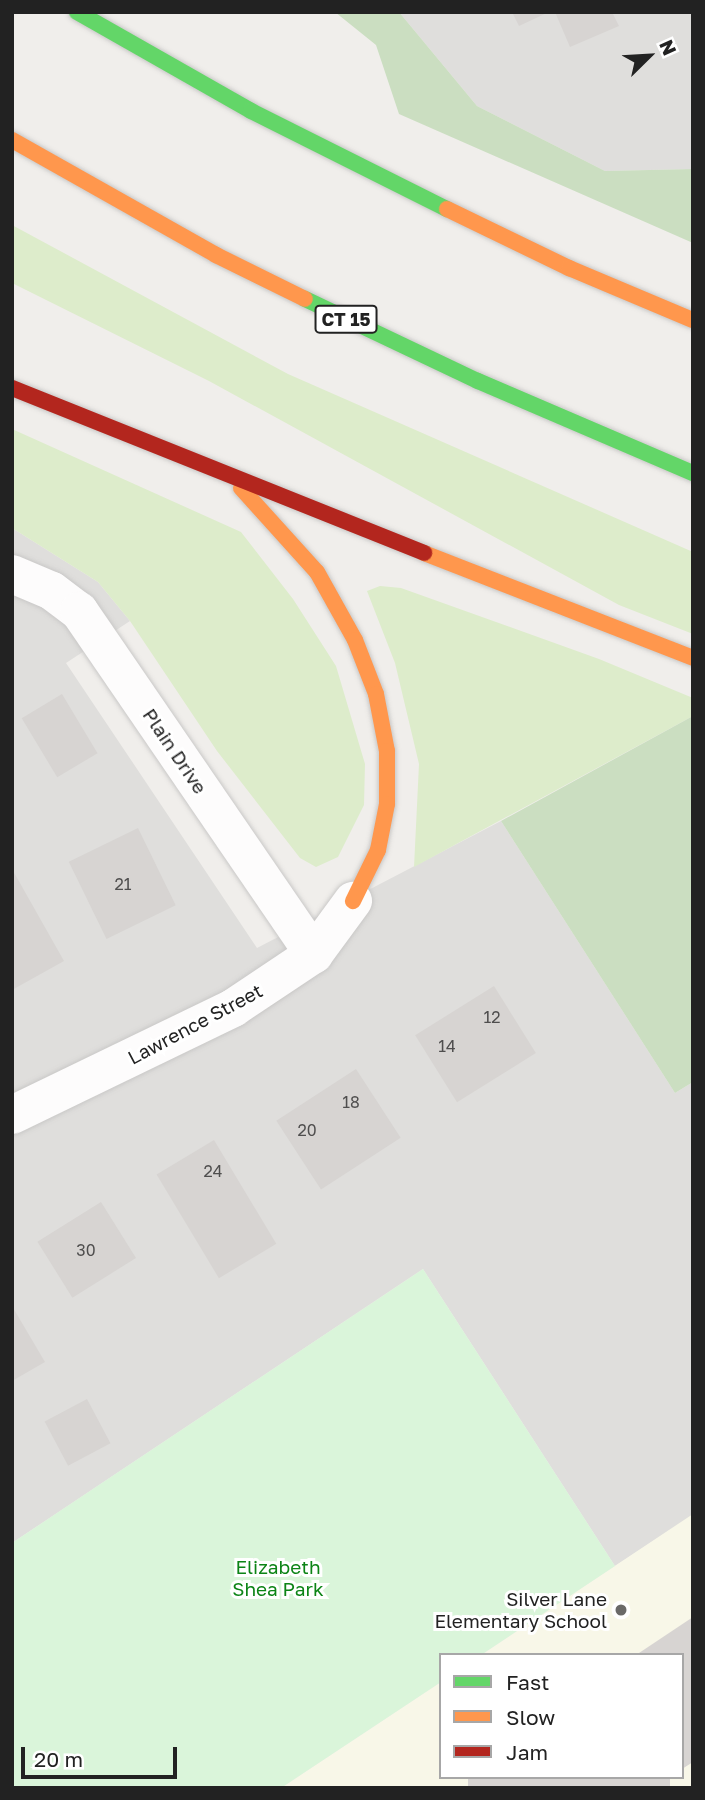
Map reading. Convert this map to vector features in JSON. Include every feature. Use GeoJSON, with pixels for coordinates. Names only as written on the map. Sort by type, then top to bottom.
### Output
{"type":"FeatureCollection","features":[{"type":"Feature","properties":{"kind":"highway"},"geometry":{"type":"LineString","coordinates":[[78,12],[251,111],[414,193],[569,268],[693,320]]}},
{"type":"Feature","properties":{"kind":"highway","name":"CT 15"},"geometry":{"type":"LineString","coordinates":[[12,140],[191,241],[304,299],[478,381],[693,473]]}},
{"type":"Feature","properties":{"kind":"highway"},"geometry":{"type":"LineString","coordinates":[[12,388],[233,479],[693,658]]}},
{"type":"Feature","properties":{"kind":"highway"},"geometry":{"type":"LineString","coordinates":[[233,479],[317,572],[355,640],[376,694],[387,751],[387,804],[378,850],[354,901]]}},
{"type":"Feature","properties":{"kind":"street","name":"Plain Drive"},"geometry":{"type":"LineString","coordinates":[[12,575],[52,591],[79,611],[314,954]]}},
{"type":"Feature","properties":{"kind":"street","name":"Lawrence Street"},"geometry":{"type":"LineString","coordinates":[[12,1115],[233,1008],[314,954],[354,901]]}},
{"type":"Feature","properties":{"kind":"shaded area"},"geometry":{"type":"Polygon","coordinates":[[[399,12],[693,12],[693,169],[605,171],[477,106],[399,12]]]}},
{"type":"Feature","properties":{"kind":"shaded area"},"geometry":{"type":"Polygon","coordinates":[[[12,528],[98,582],[130,621],[66,663],[257,948],[501,821],[675,1093],[693,1082],[693,1515],[615,1566],[423,1269],[12,1543],[12,528]]]}},
{"type":"Feature","properties":{"kind":"shaded area","name":"Silver Lane Elementary School"},"geometry":{"type":"Polygon","coordinates":[[[693,1514],[693,1788],[281,1788],[439,1683],[439,1779],[684,1779],[684,1653],[484,1653],[693,1514]]]}},
{"type":"Feature","properties":{"kind":"green space"},"geometry":{"type":"Polygon","coordinates":[[[335,12],[399,12],[477,106],[605,171],[693,169],[693,243],[399,114],[376,45],[335,12]]]}},
{"type":"Feature","properties":{"kind":"green space"},"geometry":{"type":"Polygon","coordinates":[[[12,225],[288,374],[693,552],[693,634],[619,605],[209,381],[12,283],[12,225]]]}},
{"type":"Feature","properties":{"kind":"green space"},"geometry":{"type":"Polygon","coordinates":[[[12,429],[241,532],[293,599],[336,666],[365,764],[364,805],[338,857],[316,867],[300,858],[217,751],[130,621],[98,582],[12,528],[12,429]]]}},
{"type":"Feature","properties":{"kind":"green space"},"geometry":{"type":"Polygon","coordinates":[[[380,586],[401,588],[599,659],[693,698],[693,716],[414,867],[419,764],[395,663],[367,591],[380,586]]]}},
{"type":"Feature","properties":{"kind":"green space"},"geometry":{"type":"Polygon","coordinates":[[[693,716],[693,1082],[675,1093],[501,821],[693,716]]]}},
{"type":"Feature","properties":{"kind":"green space","name":"Elizabeth Shea Park"},"geometry":{"type":"Polygon","coordinates":[[[423,1269],[615,1566],[484,1653],[439,1653],[439,1683],[281,1788],[12,1788],[12,1543],[423,1269]]]}},
{"type":"Feature","properties":{"kind":"building"},"geometry":{"type":"Polygon","coordinates":[[[512,12],[549,12],[519,26],[512,12]]]}},
{"type":"Feature","properties":{"kind":"building"},"geometry":{"type":"Polygon","coordinates":[[[555,12],[612,12],[619,26],[570,47],[555,12]]]}},
{"type":"Feature","properties":{"kind":"building"},"geometry":{"type":"Polygon","coordinates":[[[62,694],[98,753],[57,777],[22,718],[62,694]]]}},
{"type":"Feature","properties":{"kind":"building"},"geometry":{"type":"Polygon","coordinates":[[[138,828],[176,905],[106,939],[69,862],[138,828]]]}},
{"type":"Feature","properties":{"kind":"building"},"geometry":{"type":"Polygon","coordinates":[[[12,869],[64,961],[12,990],[12,869]]]}},
{"type":"Feature","properties":{"kind":"building"},"geometry":{"type":"Polygon","coordinates":[[[494,986],[536,1053],[457,1102],[415,1035],[494,986]]]}},
{"type":"Feature","properties":{"kind":"building"},"geometry":{"type":"Polygon","coordinates":[[[356,1069],[401,1138],[321,1190],[276,1121],[356,1069]]]}},
{"type":"Feature","properties":{"kind":"building"},"geometry":{"type":"Polygon","coordinates":[[[214,1140],[276,1244],[219,1278],[157,1175],[214,1140]]]}},
{"type":"Feature","properties":{"kind":"building"},"geometry":{"type":"Polygon","coordinates":[[[101,1202],[136,1258],[72,1298],[37,1242],[101,1202]]]}},
{"type":"Feature","properties":{"kind":"building"},"geometry":{"type":"Polygon","coordinates":[[[12,1306],[45,1362],[12,1381],[12,1306]]]}},
{"type":"Feature","properties":{"kind":"building"},"geometry":{"type":"Polygon","coordinates":[[[87,1399],[110,1443],[68,1466],[45,1422],[87,1399]]]}},
{"type":"Feature","properties":{"kind":"building"},"geometry":{"type":"Polygon","coordinates":[[[693,1617],[693,1762],[684,1768],[684,1653],[639,1653],[693,1617]]]}},
{"type":"Feature","properties":{"kind":"building"},"geometry":{"type":"Polygon","coordinates":[[[468,1779],[670,1779],[670,1788],[468,1788],[468,1779]]]}},
{"type":"Feature","properties":{"kind":"traffic: fast"},"geometry":{"type":"LineString","coordinates":[[77,12],[251,111],[447,209]]}},
{"type":"Feature","properties":{"kind":"traffic: fast"},"geometry":{"type":"LineString","coordinates":[[305,299],[478,381],[693,473]]}},
{"type":"Feature","properties":{"kind":"traffic: slow"},"geometry":{"type":"LineString","coordinates":[[12,140],[216,255],[305,299]]}},
{"type":"Feature","properties":{"kind":"traffic: slow"},"geometry":{"type":"LineString","coordinates":[[447,209],[569,268],[693,320]]}},
{"type":"Feature","properties":{"kind":"traffic: slow"},"geometry":{"type":"LineString","coordinates":[[241,488],[317,572],[355,640],[376,694],[387,751],[387,804],[378,850],[353,901]]}},
{"type":"Feature","properties":{"kind":"traffic: slow"},"geometry":{"type":"LineString","coordinates":[[424,553],[693,658]]}},
{"type":"Feature","properties":{"kind":"traffic: jam"},"geometry":{"type":"LineString","coordinates":[[12,388],[424,553]]}},
{"type":"Feature","properties":{"kind":"place","name":"Silver Lane Elementary School"},"geometry":{"type":"Point","coordinates":[621,1610]}}]}
